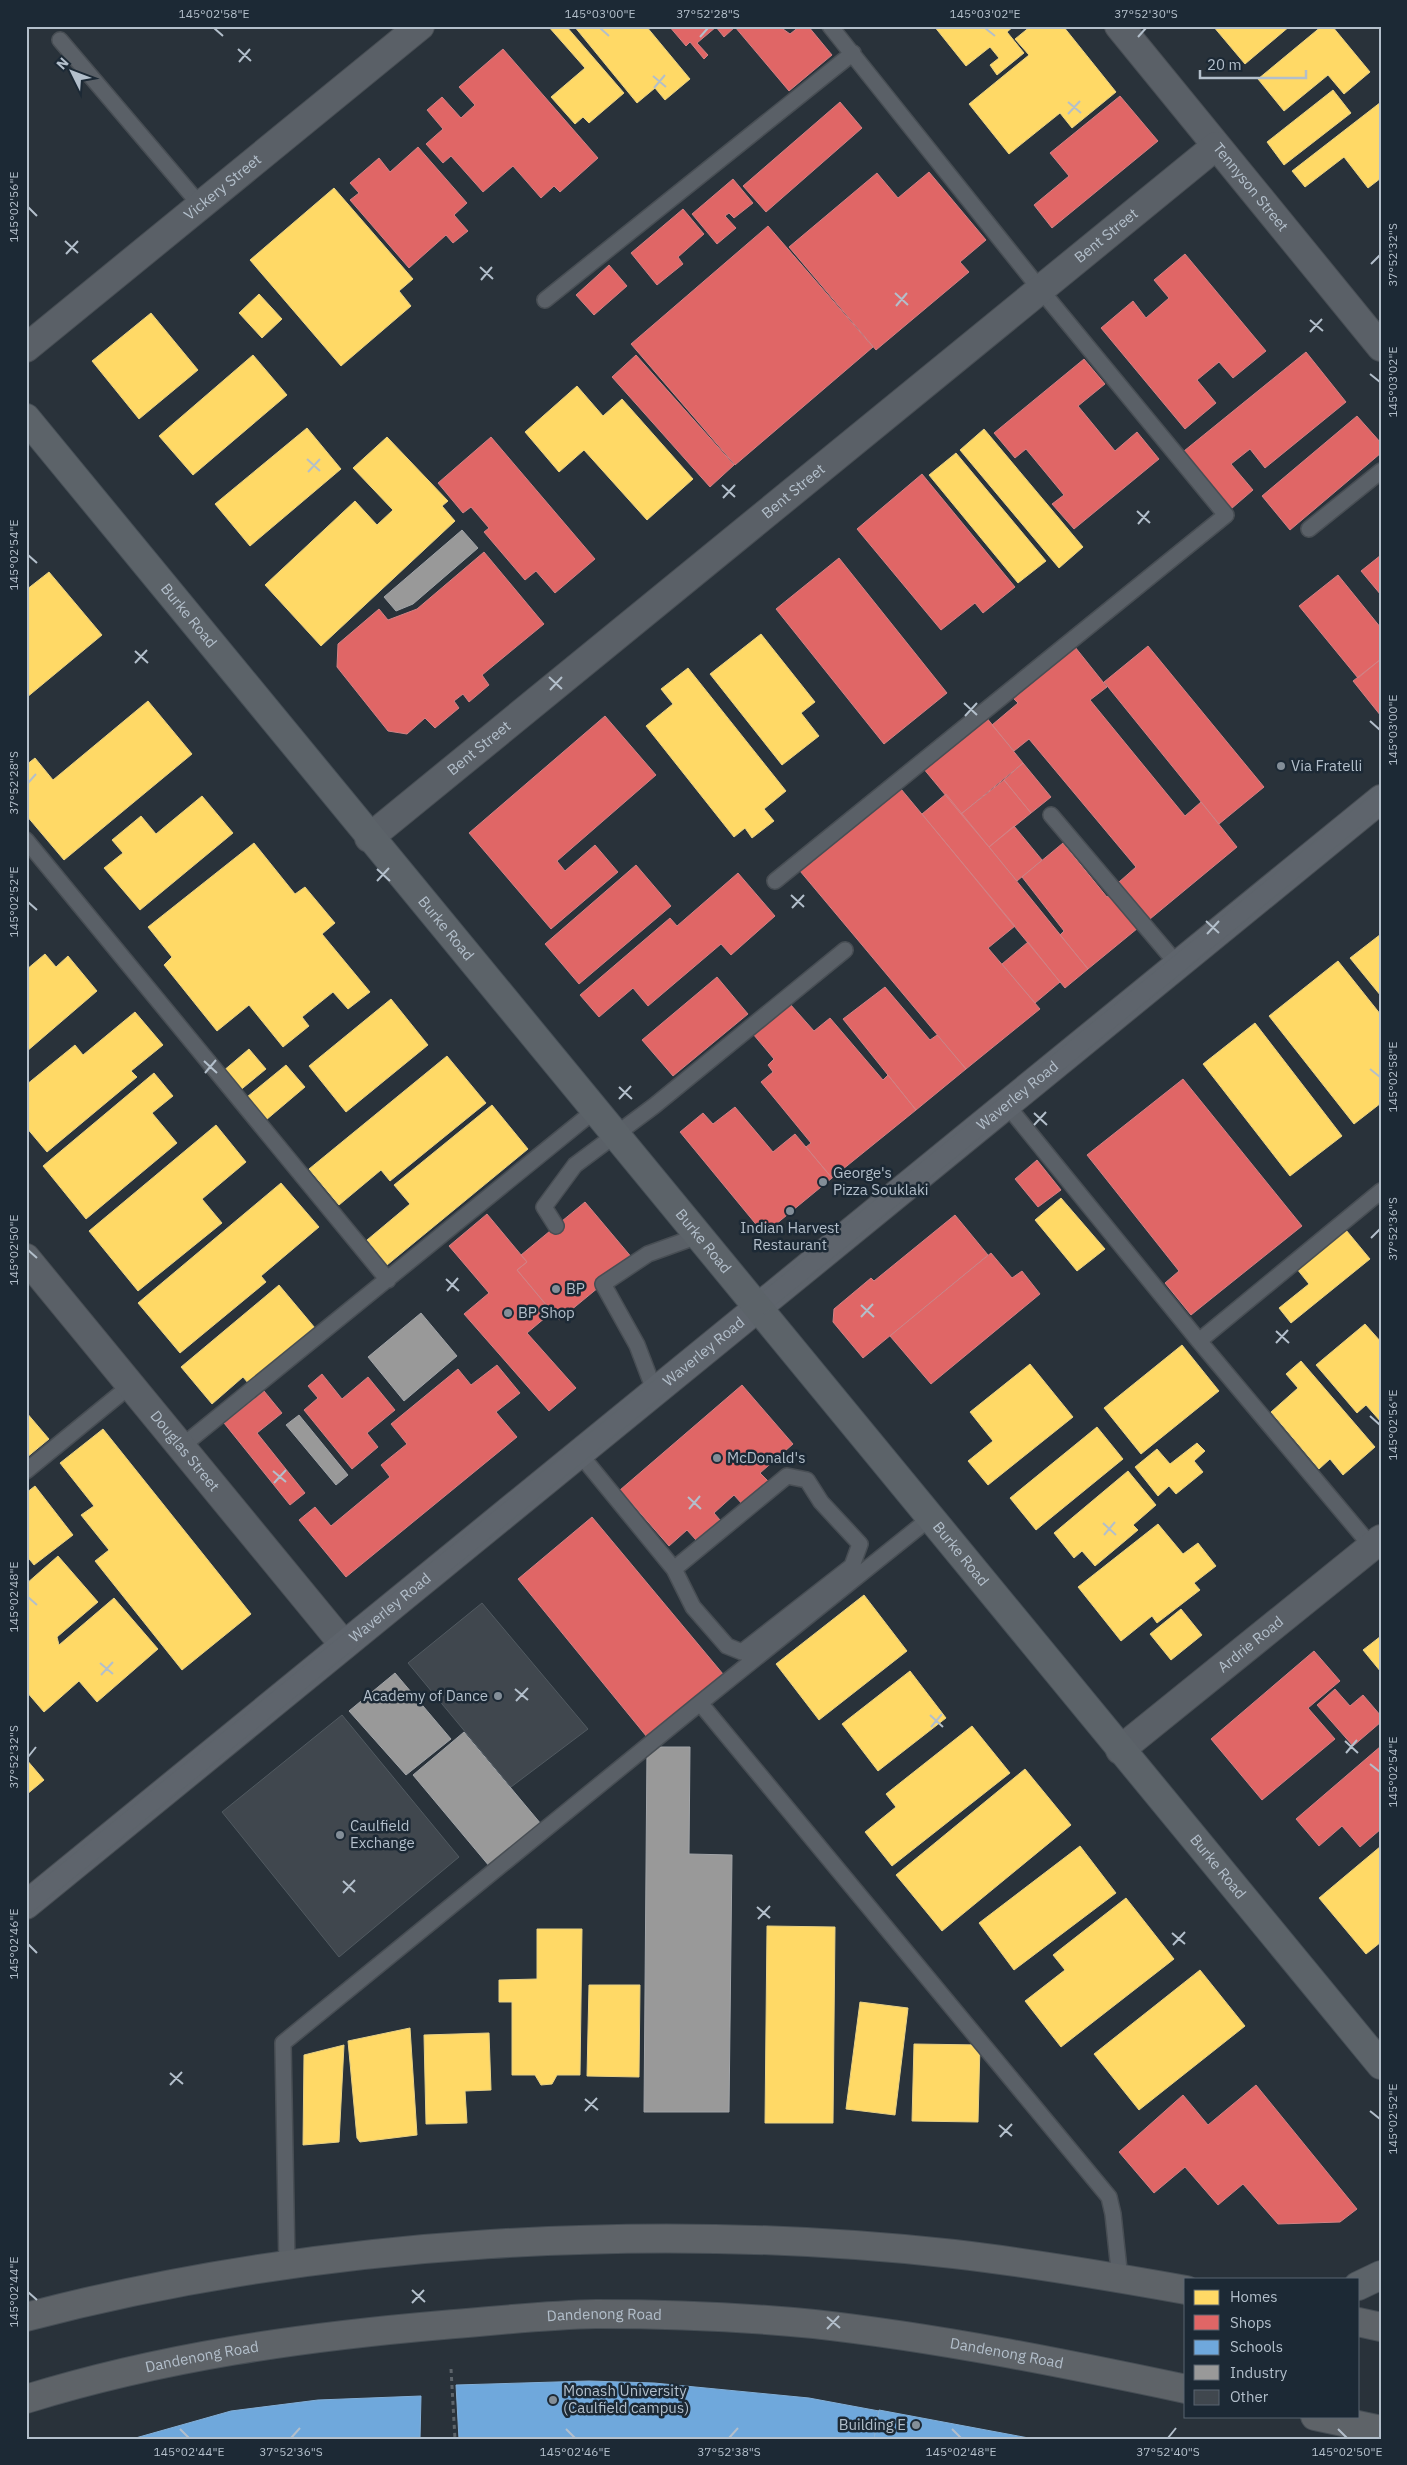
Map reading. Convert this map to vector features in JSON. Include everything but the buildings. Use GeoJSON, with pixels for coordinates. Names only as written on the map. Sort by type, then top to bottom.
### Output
{"type":"FeatureCollection","features":[{"type":"Feature","properties":{"kind":"highway"},"geometry":{"type":"LineString","coordinates":[[26,2317],[140,2291],[286,2266],[440,2248],[567,2241],[707,2240],[820,2244],[951,2254],[1069,2269],[1184,2290]]}},
{"type":"Feature","properties":{"kind":"highway","name":"Dandenong Road"},"geometry":{"type":"LineString","coordinates":[[26,2399],[158,2364],[289,2342],[376,2331],[508,2319],[596,2314],[738,2319],[821,2325],[928,2340],[1184,2389]]}},
{"type":"Feature","properties":{"kind":"highway"},"geometry":{"type":"LineString","coordinates":[[1360,2322],[1381,2327]]}},
{"type":"Feature","properties":{"kind":"highway"},"geometry":{"type":"LineString","coordinates":[[1324,2418],[1381,2430]]}},
{"type":"Feature","properties":{"kind":"main road","name":"Burke Road"},"geometry":{"type":"LineString","coordinates":[[26,418],[369,838],[1380,2066]]}},
{"type":"Feature","properties":{"kind":"main road","name":"Waverley Road"},"geometry":{"type":"LineString","coordinates":[[26,1905],[1381,799]]}},
{"type":"Feature","properties":{"kind":"main road"},"geometry":{"type":"LineString","coordinates":[[1360,2285],[1381,2275]]}},
{"type":"Feature","properties":{"kind":"street","name":"Vickery Street"},"geometry":{"type":"LineString","coordinates":[[26,348],[420,26]]}},
{"type":"Feature","properties":{"kind":"street","name":"Tennyson Street"},"geometry":{"type":"LineString","coordinates":[[1119,26],[1381,347]]}},
{"type":"Feature","properties":{"kind":"street","name":"Bent Street"},"geometry":{"type":"LineString","coordinates":[[369,838],[1216,146]]}},
{"type":"Feature","properties":{"kind":"street","name":"Douglas Street"},"geometry":{"type":"LineString","coordinates":[[26,1258],[344,1645]]}},
{"type":"Feature","properties":{"kind":"street","name":"Ardrie Road"},"geometry":{"type":"LineString","coordinates":[[1120,1750],[1376,1543]]}},
{"type":"Feature","properties":{"kind":"lane"},"geometry":{"type":"LineString","coordinates":[[775,881],[1226,515],[1040,289],[830,26]]}},
{"type":"Feature","properties":{"kind":"lane"},"geometry":{"type":"LineString","coordinates":[[60,40],[201,206]]}},
{"type":"Feature","properties":{"kind":"lane"},"geometry":{"type":"LineString","coordinates":[[545,300],[853,53]]}},
{"type":"Feature","properties":{"kind":"lane"},"geometry":{"type":"LineString","coordinates":[[1309,529],[1381,471]]}},
{"type":"Feature","properties":{"kind":"lane"},"geometry":{"type":"LineString","coordinates":[[1052,815],[1178,965]]}},
{"type":"Feature","properties":{"kind":"lane"},"geometry":{"type":"LineString","coordinates":[[26,840],[388,1280]]}},
{"type":"Feature","properties":{"kind":"lane"},"geometry":{"type":"LineString","coordinates":[[556,1226],[544,1207],[575,1165],[616,1136],[845,950]]}},
{"type":"Feature","properties":{"kind":"lane"},"geometry":{"type":"LineString","coordinates":[[1006,1104],[1199,1340],[1376,1543]]}},
{"type":"Feature","properties":{"kind":"lane"},"geometry":{"type":"LineString","coordinates":[[181,1447],[594,1110]]}},
{"type":"Feature","properties":{"kind":"lane"},"geometry":{"type":"LineString","coordinates":[[1199,1340],[1381,1191]]}},
{"type":"Feature","properties":{"kind":"lane"},"geometry":{"type":"LineString","coordinates":[[655,1392],[636,1345],[603,1284],[648,1254],[698,1236]]}},
{"type":"Feature","properties":{"kind":"lane"},"geometry":{"type":"LineString","coordinates":[[26,1471],[131,1385]]}},
{"type":"Feature","properties":{"kind":"lane"},"geometry":{"type":"LineString","coordinates":[[579,1453],[674,1569],[693,1607],[727,1646],[742,1652],[852,1566],[860,1544],[822,1502],[807,1480],[787,1476],[674,1569]]}},
{"type":"Feature","properties":{"kind":"lane"},"geometry":{"type":"LineString","coordinates":[[286,2266],[283,2044],[700,1702],[929,1519]]}},
{"type":"Feature","properties":{"kind":"lane"},"geometry":{"type":"LineString","coordinates":[[700,1702],[1108,2197],[1113,2214],[1120,2278]]}},
{"type":"Feature","properties":{"kind":"path"},"geometry":{"type":"LineString","coordinates":[[451,2369],[455,2439]]}},
{"type":"Feature","properties":{"kind":"tram line"},"geometry":{"type":"LineString","coordinates":[[26,1893],[1381,787]]}},
{"type":"Feature","properties":{"kind":"tram line"},"geometry":{"type":"LineString","coordinates":[[26,1917],[1381,810]]}},
{"type":"Feature","properties":{"kind":"place","name":"Via Fratelli"},"geometry":{"type":"Point","coordinates":[1281,766]}},
{"type":"Feature","properties":{"kind":"place","name":"George's Pizza Souklaki"},"geometry":{"type":"Point","coordinates":[823,1182]}},
{"type":"Feature","properties":{"kind":"place","name":"Indian Harvest Restaurant"},"geometry":{"type":"Point","coordinates":[790,1211]}},
{"type":"Feature","properties":{"kind":"place","name":"BP"},"geometry":{"type":"Point","coordinates":[556,1289]}},
{"type":"Feature","properties":{"kind":"place","name":"BP Shop"},"geometry":{"type":"Point","coordinates":[508,1313]}},
{"type":"Feature","properties":{"kind":"place","name":"McDonald's"},"geometry":{"type":"Point","coordinates":[717,1458]}},
{"type":"Feature","properties":{"kind":"place","name":"Academy of Dance"},"geometry":{"type":"Point","coordinates":[498,1696]}},
{"type":"Feature","properties":{"kind":"place","name":"Caulfield Exchange"},"geometry":{"type":"Point","coordinates":[340,1835]}},
{"type":"Feature","properties":{"kind":"place","name":"Monash University (Caulfield campus)"},"geometry":{"type":"Point","coordinates":[553,2400]}},
{"type":"Feature","properties":{"kind":"place","name":"Building E"},"geometry":{"type":"Point","coordinates":[916,2425]}}]}
